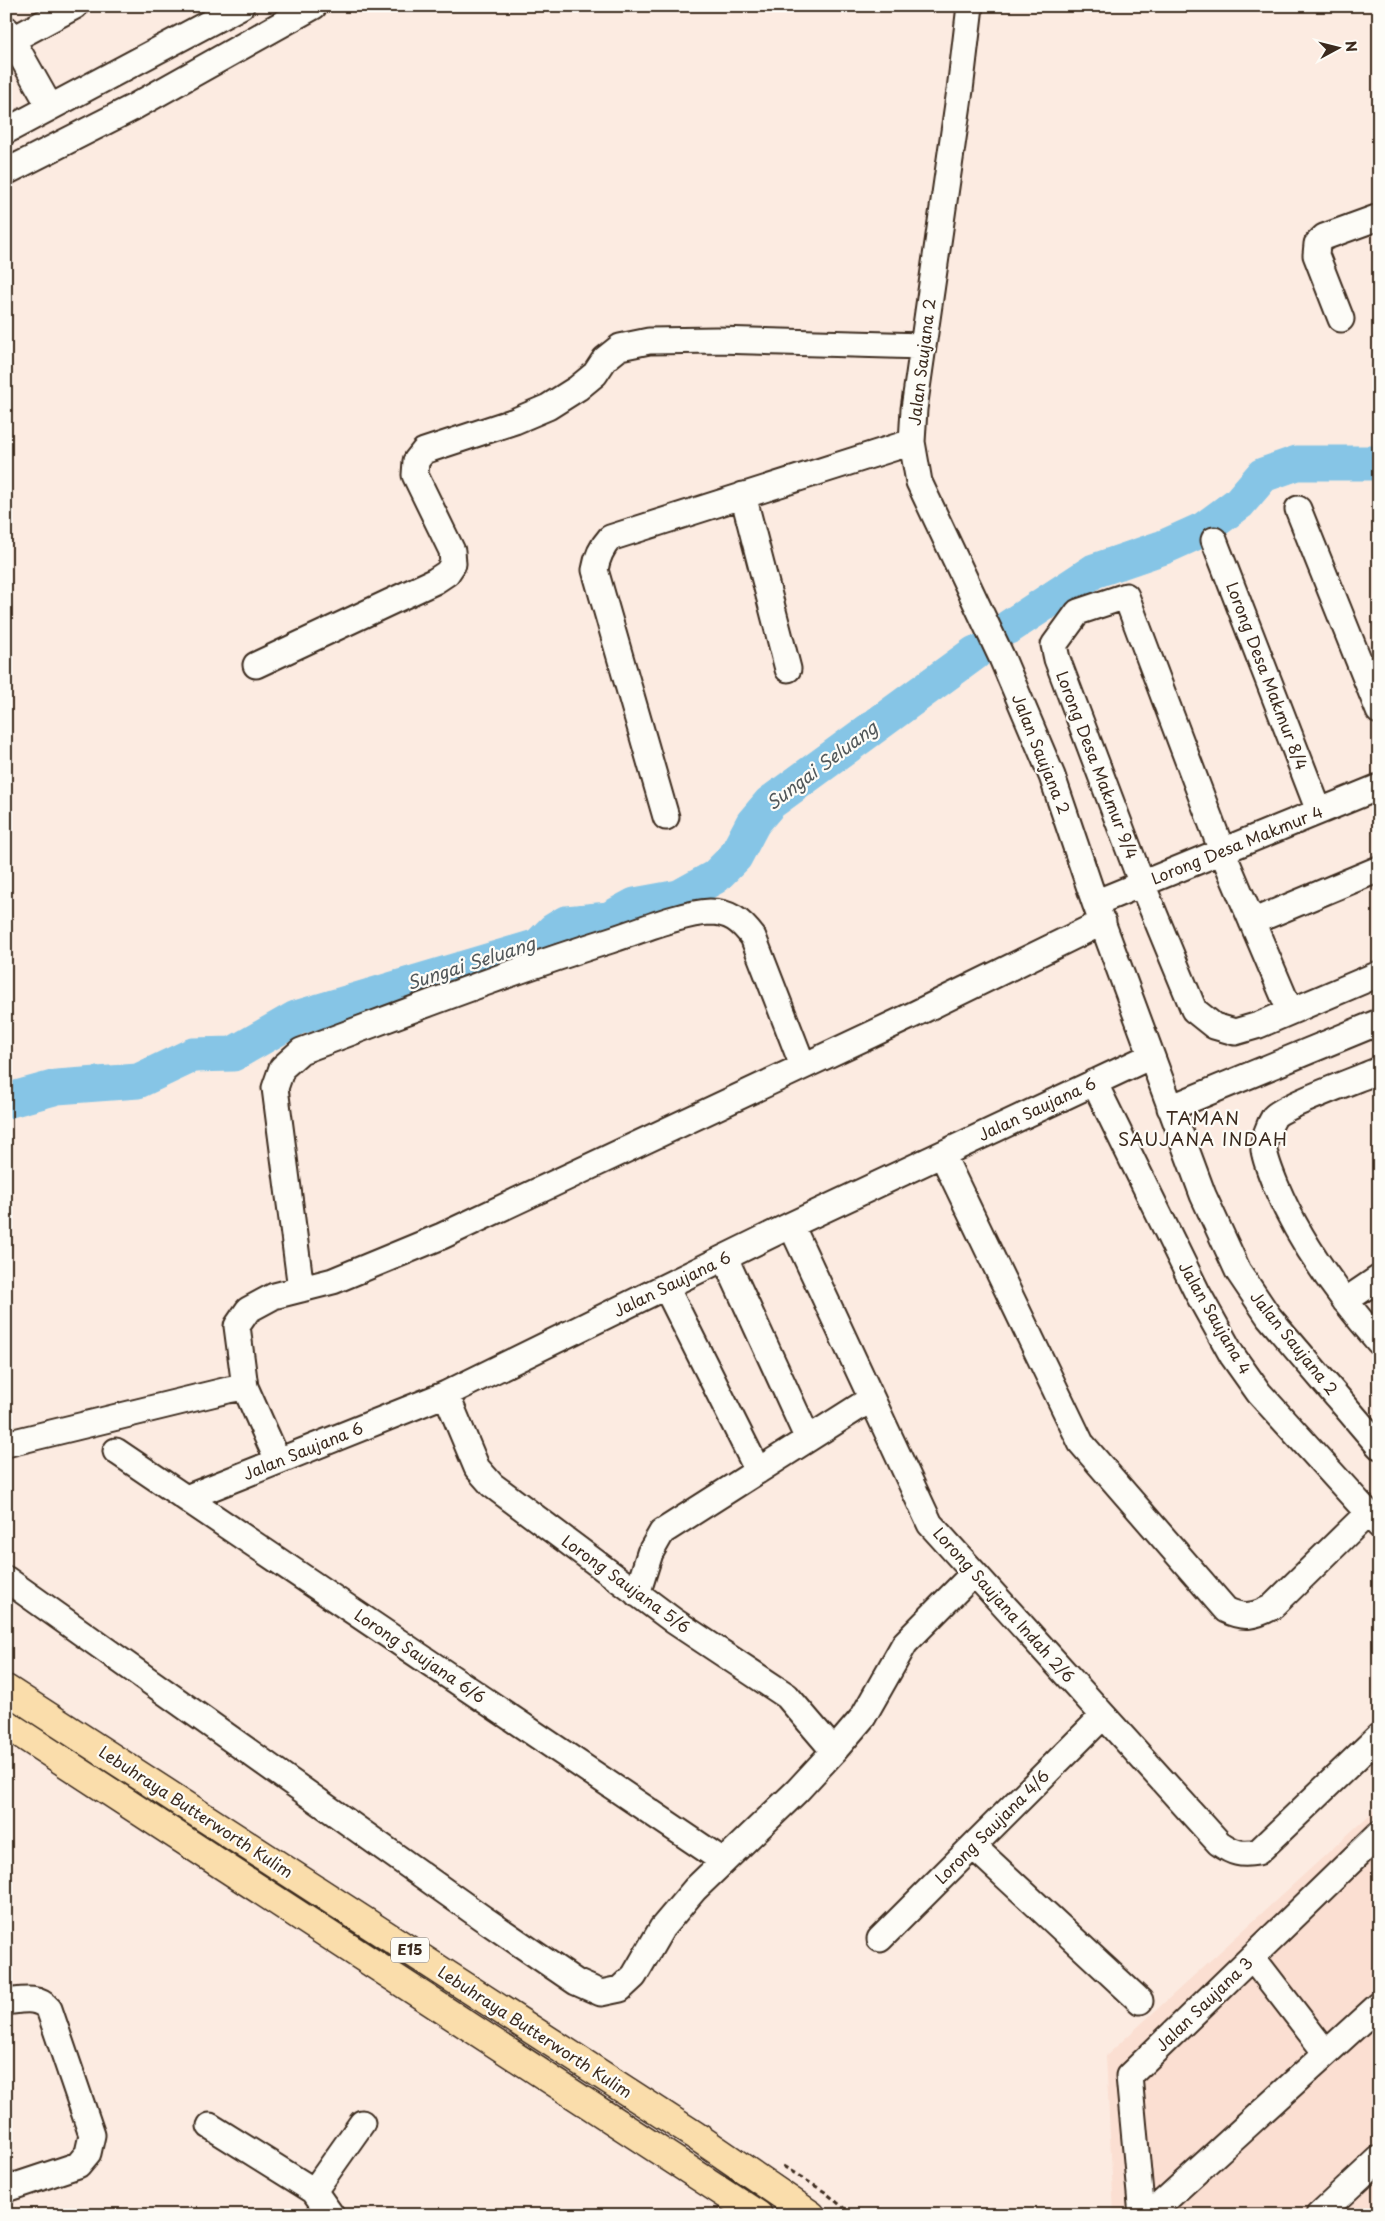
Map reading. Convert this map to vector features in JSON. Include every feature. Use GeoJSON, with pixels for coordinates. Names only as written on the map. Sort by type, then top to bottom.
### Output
{"type":"FeatureCollection","features":[{"type":"Feature","properties":{"kind":"highway","name":"Lebuhraya Butterworth Kulim"},"geometry":{"type":"LineString","coordinates":[[6,1688],[696,2136],[818,2203]]}},
{"type":"Feature","properties":{"kind":"highway","name":"Lebuhraya Butterworth Kulim"},"geometry":{"type":"LineString","coordinates":[[6,1724],[758,2215]]}},
{"type":"Feature","properties":{"kind":"street"},"geometry":{"type":"LineString","coordinates":[[50,107],[8,37],[75,6]]}},
{"type":"Feature","properties":{"kind":"street"},"geometry":{"type":"LineString","coordinates":[[6,131],[241,6]]}},
{"type":"Feature","properties":{"kind":"street"},"geometry":{"type":"LineString","coordinates":[[6,172],[132,108],[314,6]]}},
{"type":"Feature","properties":{"kind":"street","name":"Jalan Saujana 2"},"geometry":{"type":"LineString","coordinates":[[970,6],[960,90],[914,409],[912,442],[919,482],[1002,658],[1052,776],[1099,913],[1170,1108],[1204,1195],[1238,1271],[1268,1316],[1379,1446]]}},
{"type":"Feature","properties":{"kind":"street"},"geometry":{"type":"LineString","coordinates":[[1341,318],[1316,255],[1317,244],[1324,237],[1379,217]]}},
{"type":"Feature","properties":{"kind":"street"},"geometry":{"type":"LineString","coordinates":[[256,665],[436,581],[448,572],[453,564],[452,550],[416,475],[416,461],[424,451],[515,421],[548,407],[578,388],[595,374],[605,359],[620,347],[649,341],[717,340],[923,346]]}},
{"type":"Feature","properties":{"kind":"street"},"geometry":{"type":"LineString","coordinates":[[666,817],[595,570],[597,557],[610,538],[912,442]]}},
{"type":"Feature","properties":{"kind":"street"},"geometry":{"type":"LineString","coordinates":[[743,495],[788,669]]}},
{"type":"Feature","properties":{"kind":"street"},"geometry":{"type":"LineString","coordinates":[[1298,509],[1379,712]]}},
{"type":"Feature","properties":{"kind":"street","name":"Lorong Desa Makmur 8/4"},"geometry":{"type":"LineString","coordinates":[[1214,540],[1319,811]]}},
{"type":"Feature","properties":{"kind":"street","name":"Lorong Desa Makmur 9/4"},"geometry":{"type":"LineString","coordinates":[[1222,851],[1126,596],[1078,612],[1054,645],[1142,884],[1194,1010],[1214,1026],[1235,1032],[1379,974]]}},
{"type":"Feature","properties":{"kind":"street","name":"Lorong Desa Makmur 4"},"geometry":{"type":"LineString","coordinates":[[278,1462],[245,1387],[237,1326],[248,1310],[274,1296],[333,1281],[442,1236],[917,1013],[1099,913],[1142,884],[1379,786]]}},
{"type":"Feature","properties":{"kind":"street"},"geometry":{"type":"LineString","coordinates":[[1222,851],[1290,1011]]}},
{"type":"Feature","properties":{"kind":"street"},"geometry":{"type":"LineString","coordinates":[[1252,922],[1379,869]]}},
{"type":"Feature","properties":{"kind":"street"},"geometry":{"type":"LineString","coordinates":[[301,1290],[275,1088],[282,1068],[301,1052],[539,962],[682,918],[709,912],[731,915],[743,924],[753,937],[803,1066]]}},
{"type":"Feature","properties":{"kind":"street"},"geometry":{"type":"LineString","coordinates":[[1170,1108],[1379,1022]]}},
{"type":"Feature","properties":{"kind":"street","name":"Jalan Saujana 6"},"geometry":{"type":"LineString","coordinates":[[186,1498],[446,1394],[791,1226],[1151,1056]]}},
{"type":"Feature","properties":{"kind":"street"},"geometry":{"type":"LineString","coordinates":[[1379,1070],[1295,1105],[1275,1116],[1268,1131],[1264,1147],[1267,1162],[1284,1204],[1322,1270],[1379,1342]]}},
{"type":"Feature","properties":{"kind":"street","name":"Jalan Saujana 4"},"geometry":{"type":"LineString","coordinates":[[1094,1082],[1197,1292],[1232,1355],[1259,1393],[1373,1519]]}},
{"type":"Feature","properties":{"kind":"street"},"geometry":{"type":"LineString","coordinates":[[942,1154],[1081,1443],[1226,1610],[1237,1615],[1255,1616],[1272,1606],[1373,1519]]}},
{"type":"Feature","properties":{"kind":"street","name":"Lorong Saujana Indah 2/6"},"geometry":{"type":"LineString","coordinates":[[791,1226],[930,1524],[1219,1843],[1231,1852],[1244,1855],[1258,1852],[1379,1736]]}},
{"type":"Feature","properties":{"kind":"street"},"geometry":{"type":"LineString","coordinates":[[725,1258],[808,1439]]}},
{"type":"Feature","properties":{"kind":"street"},"geometry":{"type":"LineString","coordinates":[[1346,1301],[1379,1278]]}},
{"type":"Feature","properties":{"kind":"street"},"geometry":{"type":"LineString","coordinates":[[666,1287],[758,1471]]}},
{"type":"Feature","properties":{"kind":"street"},"geometry":{"type":"LineString","coordinates":[[6,1444],[245,1387]]}},
{"type":"Feature","properties":{"kind":"street","name":"Lorong Saujana 5/6"},"geometry":{"type":"LineString","coordinates":[[446,1394],[477,1468],[492,1485],[674,1621],[787,1696],[834,1751]]}},
{"type":"Feature","properties":{"kind":"street"},"geometry":{"type":"LineString","coordinates":[[637,1594],[650,1553],[662,1532],[871,1399]]}},
{"type":"Feature","properties":{"kind":"street","name":"Lorong Saujana 6/6"},"geometry":{"type":"LineString","coordinates":[[116,1451],[723,1861]]}},
{"type":"Feature","properties":{"kind":"street"},"geometry":{"type":"LineString","coordinates":[[6,1579],[481,1917],[576,1982],[601,1992],[620,1989],[634,1976],[662,1928],[695,1889],[798,1790],[834,1751],[862,1717],[905,1643],[974,1573]]}},
{"type":"Feature","properties":{"kind":"street","name":"Lorong Saujana 4/6"},"geometry":{"type":"LineString","coordinates":[[880,1939],[1103,1716]]}},
{"type":"Feature","properties":{"kind":"street","name":"Jalan Saujana 3"},"geometry":{"type":"LineString","coordinates":[[1142,2215],[1129,2076],[1379,1834]]}},
{"type":"Feature","properties":{"kind":"street"},"geometry":{"type":"LineString","coordinates":[[973,1846],[1140,2001]]}},
{"type":"Feature","properties":{"kind":"street"},"geometry":{"type":"LineString","coordinates":[[1252,1957],[1326,2053]]}},
{"type":"Feature","properties":{"kind":"street"},"geometry":{"type":"LineString","coordinates":[[6,2002],[37,1999],[49,2009],[92,2135],[88,2153],[78,2165],[6,2189]]}},
{"type":"Feature","properties":{"kind":"street"},"geometry":{"type":"LineString","coordinates":[[1149,2215],[1379,2005]]}},
{"type":"Feature","properties":{"kind":"street"},"geometry":{"type":"LineString","coordinates":[[314,2191],[362,2123]]}},
{"type":"Feature","properties":{"kind":"street"},"geometry":{"type":"LineString","coordinates":[[210,2126],[314,2191],[330,2215]]}},
{"type":"Feature","properties":{"kind":"street"},"geometry":{"type":"LineString","coordinates":[[1319,2215],[1379,2160]]}},
{"type":"Feature","properties":{"kind":"path"},"geometry":{"type":"LineString","coordinates":[[818,2203],[852,2215]]}},
{"type":"Feature","properties":{"kind":"shaded area"},"geometry":{"type":"Polygon","coordinates":[[[1379,1806],[1379,2215],[1114,2215],[1106,2056],[1379,1806]]]}},
{"type":"Feature","properties":{"kind":"waterway","name":"Sungai Seluang"},"geometry":{"type":"LineString","coordinates":[[1009,627],[1094,571],[1164,547],[1204,529],[1239,503],[1263,475],[1297,463],[1379,463]]}},
{"type":"Feature","properties":{"kind":"waterway","name":"Sungai Seluang"},"geometry":{"type":"LineString","coordinates":[[6,1101],[57,1087],[138,1081],[193,1055],[233,1054],[296,1018],[538,946],[553,931],[566,923],[609,919],[635,905],[679,897],[715,877],[735,857],[753,823],[770,803],[975,653]]}},
{"type":"Feature","properties":{"kind":"district","name":"TAMAN SAUJANA INDAH"},"geometry":{"type":"Point","coordinates":[1203,1129]}}]}
